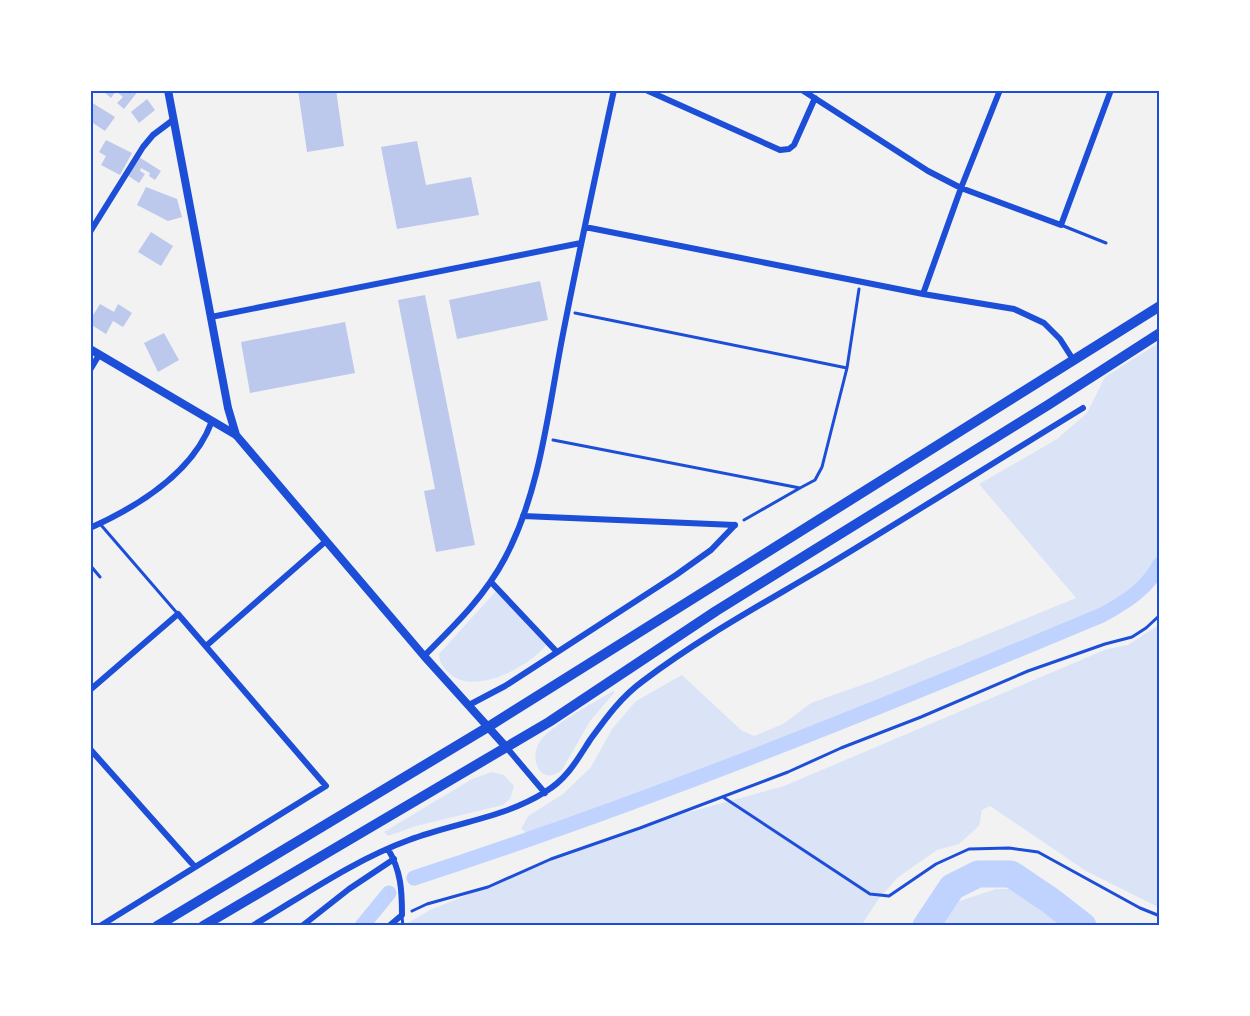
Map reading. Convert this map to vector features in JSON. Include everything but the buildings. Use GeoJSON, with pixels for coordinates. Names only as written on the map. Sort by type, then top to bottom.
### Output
{"type":"FeatureCollection","features":[{"type":"Feature","properties":{"kind":"main road"},"geometry":{"type":"LineString","coordinates":[[157,926],[488,727],[1160,306]]}},
{"type":"Feature","properties":{"kind":"main road"},"geometry":{"type":"LineString","coordinates":[[203,926],[583,700],[716,611],[1160,333]]}},
{"type":"Feature","properties":{"kind":"street"},"geometry":{"type":"LineString","coordinates":[[168,90],[210,317],[228,408],[236,435]]}},
{"type":"Feature","properties":{"kind":"street"},"geometry":{"type":"LineString","coordinates":[[424,656],[469,611],[491,582],[506,556],[523,516],[537,470],[567,311],[614,90]]}},
{"type":"Feature","properties":{"kind":"street"},"geometry":{"type":"LineString","coordinates":[[646,90],[780,150],[789,149],[794,145],[815,98]]}},
{"type":"Feature","properties":{"kind":"street"},"geometry":{"type":"LineString","coordinates":[[802,90],[928,171],[961,188],[1061,225],[1111,90]]}},
{"type":"Feature","properties":{"kind":"street"},"geometry":{"type":"LineString","coordinates":[[923,294],[999,91]]}},
{"type":"Feature","properties":{"kind":"street"},"geometry":{"type":"LineString","coordinates":[[90,232],[143,147],[153,135],[173,120]]}},
{"type":"Feature","properties":{"kind":"street"},"geometry":{"type":"LineString","coordinates":[[585,227],[860,282],[1014,309],[1036,318],[1051,329],[1074,361]]}},
{"type":"Feature","properties":{"kind":"street"},"geometry":{"type":"LineString","coordinates":[[210,317],[581,243]]}},
{"type":"Feature","properties":{"kind":"street"},"geometry":{"type":"LineString","coordinates":[[90,349],[236,435],[424,656],[507,747],[545,793]]}},
{"type":"Feature","properties":{"kind":"street"},"geometry":{"type":"LineString","coordinates":[[90,370],[99,355]]}},
{"type":"Feature","properties":{"kind":"street"},"geometry":{"type":"LineString","coordinates":[[252,926],[323,884],[407,840],[488,816],[545,793],[573,768],[596,732],[620,701],[651,675],[717,631],[1083,408]]}},
{"type":"Feature","properties":{"kind":"street"},"geometry":{"type":"LineString","coordinates":[[90,528],[153,492],[174,475],[198,450],[206,438],[212,421]]}},
{"type":"Feature","properties":{"kind":"street"},"geometry":{"type":"LineString","coordinates":[[523,516],[735,525]]}},
{"type":"Feature","properties":{"kind":"street"},"geometry":{"type":"LineString","coordinates":[[469,705],[506,686],[685,569],[711,550],[735,525]]}},
{"type":"Feature","properties":{"kind":"street"},"geometry":{"type":"LineString","coordinates":[[206,646],[327,541]]}},
{"type":"Feature","properties":{"kind":"street"},"geometry":{"type":"LineString","coordinates":[[491,582],[557,652]]}},
{"type":"Feature","properties":{"kind":"street"},"geometry":{"type":"LineString","coordinates":[[90,690],[178,614],[326,786],[100,926]]}},
{"type":"Feature","properties":{"kind":"street"},"geometry":{"type":"LineString","coordinates":[[90,749],[195,867]]}},
{"type":"Feature","properties":{"kind":"street"},"geometry":{"type":"LineString","coordinates":[[388,849],[401,881],[402,915],[389,926]]}},
{"type":"Feature","properties":{"kind":"street"},"geometry":{"type":"LineString","coordinates":[[302,926],[358,883],[394,860]]}},
{"type":"Feature","properties":{"kind":"lane"},"geometry":{"type":"LineString","coordinates":[[1061,225],[1106,243]]}},
{"type":"Feature","properties":{"kind":"lane"},"geometry":{"type":"LineString","coordinates":[[100,523],[178,614]]}},
{"type":"Feature","properties":{"kind":"lane"},"geometry":{"type":"LineString","coordinates":[[90,565],[100,577]]}},
{"type":"Feature","properties":{"kind":"lane"},"geometry":{"type":"LineString","coordinates":[[402,915],[403,926]]}},
{"type":"Feature","properties":{"kind":"path"},"geometry":{"type":"LineString","coordinates":[[735,525],[815,480],[822,467],[847,368],[860,282]]}},
{"type":"Feature","properties":{"kind":"path"},"geometry":{"type":"LineString","coordinates":[[567,311],[847,368]]}},
{"type":"Feature","properties":{"kind":"path"},"geometry":{"type":"LineString","coordinates":[[543,438],[800,488]]}},
{"type":"Feature","properties":{"kind":"path"},"geometry":{"type":"LineString","coordinates":[[402,915],[428,904],[488,886],[551,859],[788,772],[1002,681],[1096,647],[1132,637],[1160,615]]}},
{"type":"Feature","properties":{"kind":"path"},"geometry":{"type":"LineString","coordinates":[[723,797],[870,894],[889,896],[936,864],[969,849],[1009,848],[1038,852],[1140,908],[1160,916]]}},
{"type":"Feature","properties":{"kind":"shaded area"},"geometry":{"type":"Polygon","coordinates":[[[1160,342],[1160,553],[1147,576],[1130,593],[1087,618],[711,769],[529,834],[521,829],[528,816],[563,794],[591,767],[612,729],[636,701],[682,675],[741,730],[754,736],[783,724],[811,703],[873,681],[1076,598],[979,484],[1057,439],[1087,413],[1105,377],[1160,342]]]}},
{"type":"Feature","properties":{"kind":"shaded area"},"geometry":{"type":"Polygon","coordinates":[[[496,591],[546,645],[527,662],[501,676],[473,682],[461,680],[450,674],[444,667],[439,654],[496,591]]]}},
{"type":"Feature","properties":{"kind":"shaded area"},"geometry":{"type":"Polygon","coordinates":[[[1160,624],[1160,908],[1086,871],[990,806],[982,810],[979,826],[959,844],[937,850],[897,878],[878,900],[861,926],[408,926],[408,923],[430,910],[557,858],[675,816],[784,786],[1107,649],[1128,645],[1160,624]]]}},
{"type":"Feature","properties":{"kind":"shaded area"},"geometry":{"type":"Polygon","coordinates":[[[613,691],[614,693],[590,721],[562,770],[555,774],[543,773],[536,763],[535,756],[540,741],[563,721],[613,691]]]}},
{"type":"Feature","properties":{"kind":"shaded area"},"geometry":{"type":"Polygon","coordinates":[[[492,772],[504,775],[514,786],[510,799],[503,805],[416,826],[388,836],[384,832],[472,779],[492,772]]]}},
{"type":"Feature","properties":{"kind":"shaded area"},"geometry":{"type":"Polygon","coordinates":[[[996,889],[1018,889],[1067,926],[940,926],[957,902],[996,889]]]}},
{"type":"Feature","properties":{"kind":"waterway"},"geometry":{"type":"LineString","coordinates":[[414,878],[588,818],[761,754],[1102,615],[1142,588],[1160,564]]}},
{"type":"Feature","properties":{"kind":"waterway"},"geometry":{"type":"LineString","coordinates":[[926,926],[952,887],[978,874],[1011,874],[1083,926]]}},
{"type":"Feature","properties":{"kind":"waterway"},"geometry":{"type":"LineString","coordinates":[[362,926],[389,893]]}}]}
